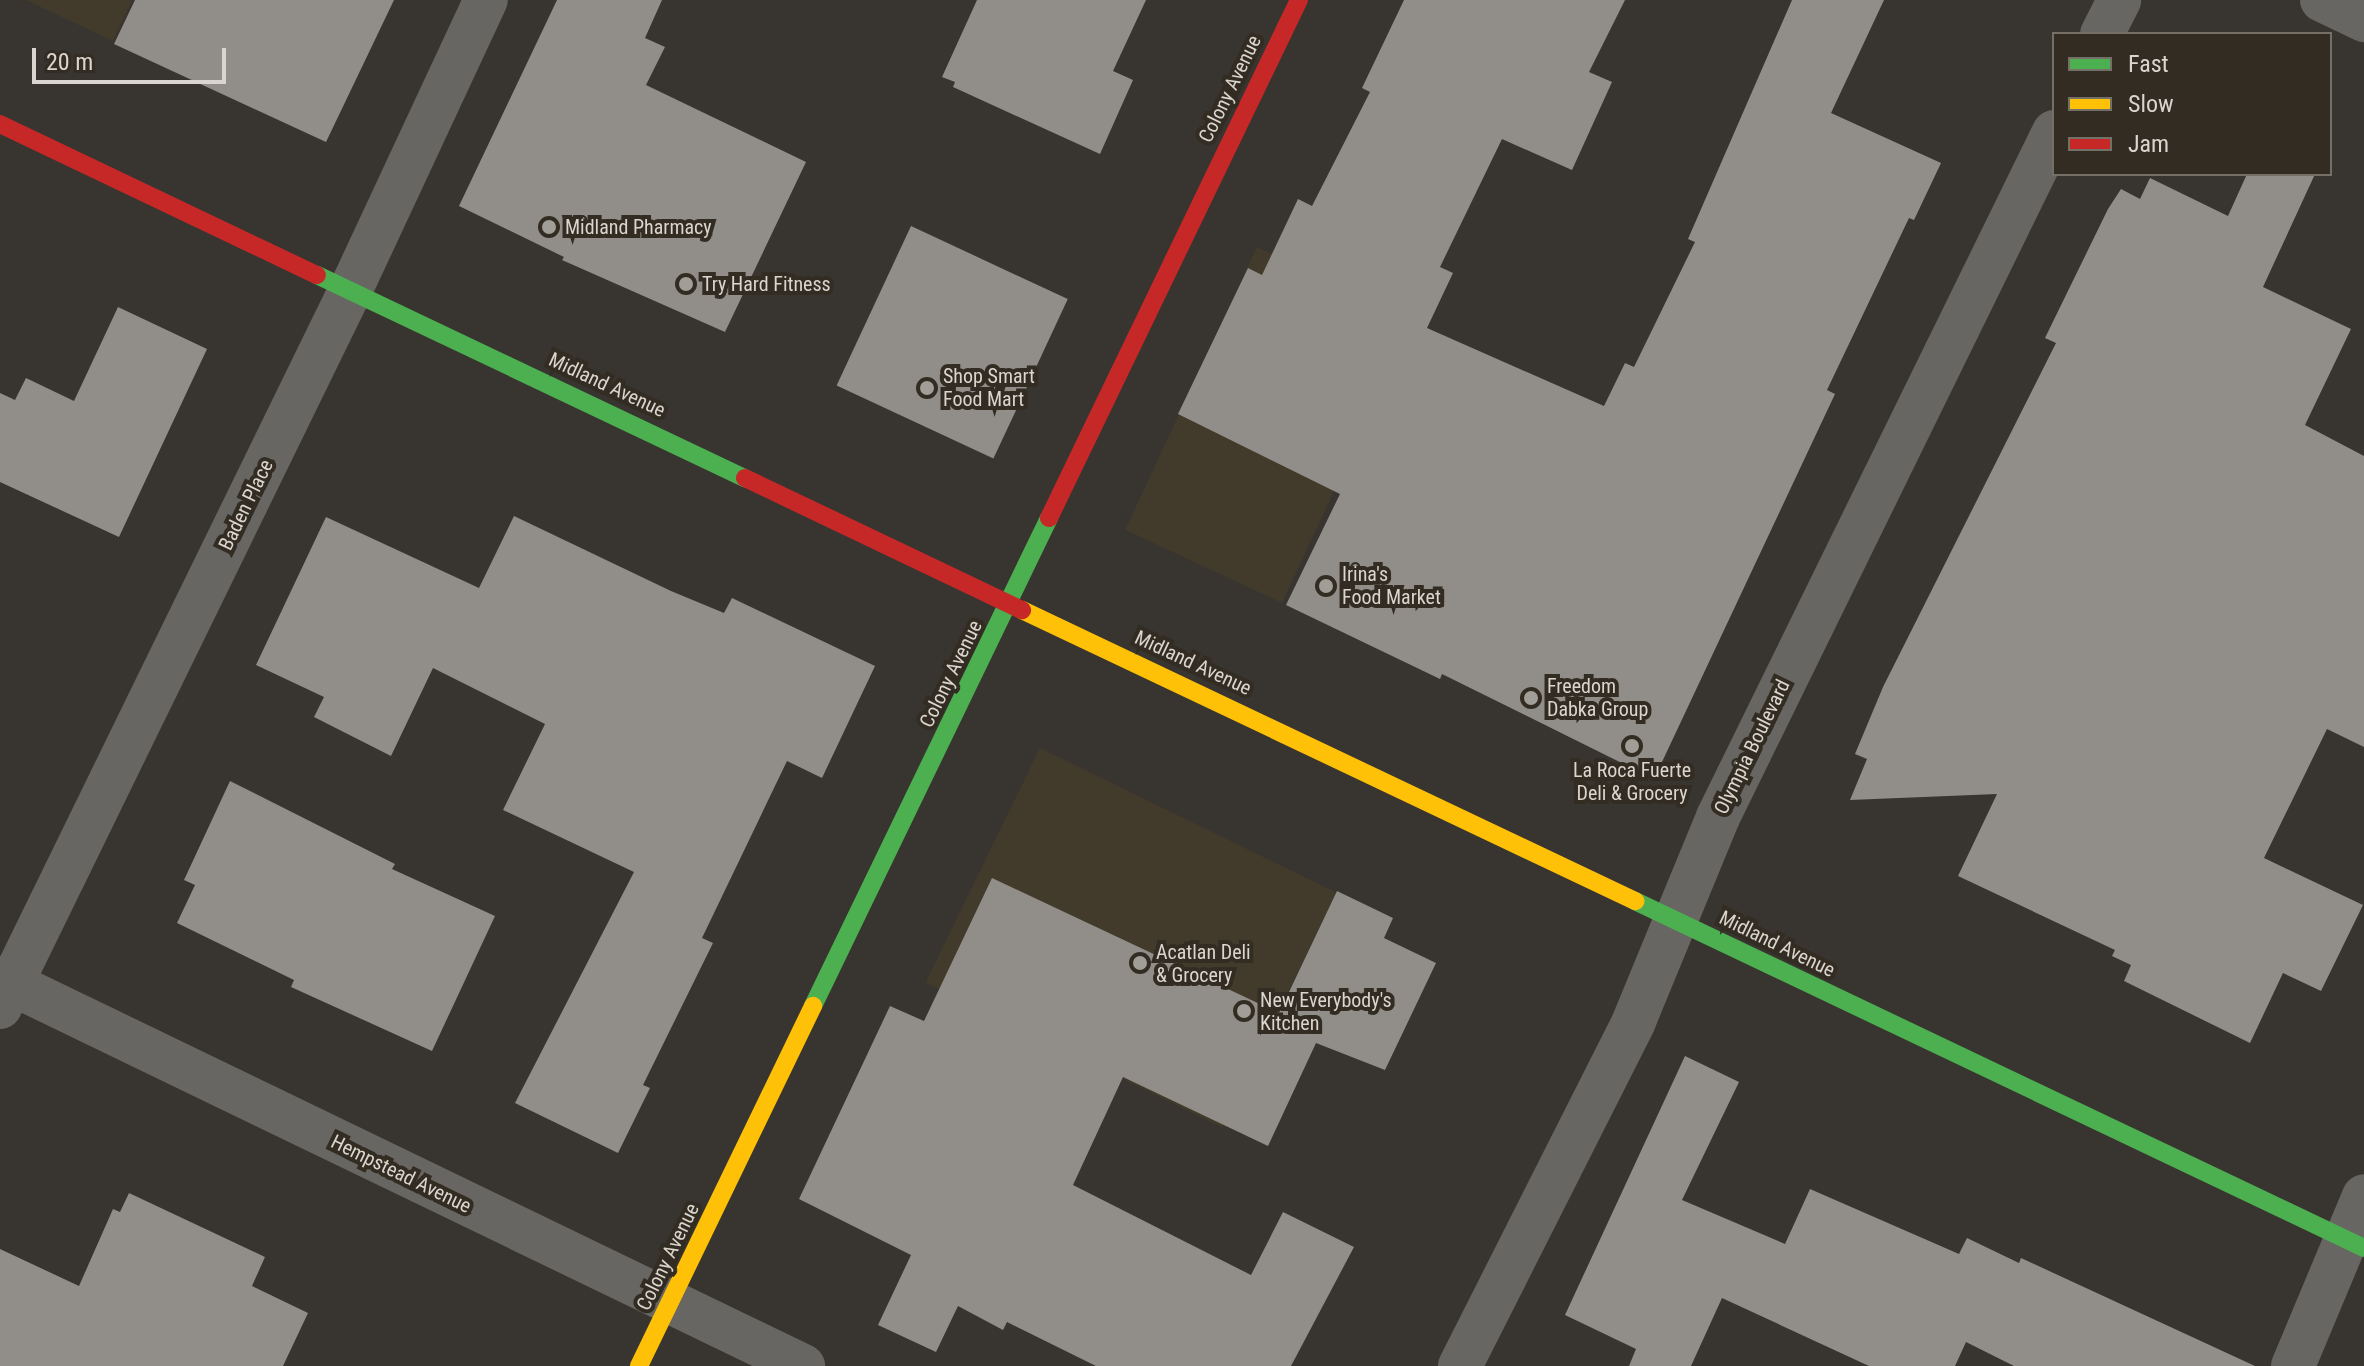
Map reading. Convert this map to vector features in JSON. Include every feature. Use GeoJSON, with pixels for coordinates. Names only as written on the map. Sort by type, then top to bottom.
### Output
{"type":"FeatureCollection","features":[{"type":"Feature","properties":{"kind":"main road","name":"Colony Avenue"},"geometry":{"type":"LineString","coordinates":[[639,1366],[1012,601],[1299,0]]}},
{"type":"Feature","properties":{"kind":"main road","name":"Midland Avenue"},"geometry":{"type":"LineString","coordinates":[[0,124],[1012,601],[2355,1244]]}},
{"type":"Feature","properties":{"kind":"street","name":"Baden Place"},"geometry":{"type":"LineString","coordinates":[[4,989],[351,289],[486,0]]}},
{"type":"Feature","properties":{"kind":"street"},"geometry":{"type":"LineString","coordinates":[[2103,32],[2119,0]]}},
{"type":"Feature","properties":{"kind":"street"},"geometry":{"type":"LineString","coordinates":[[2322,0],[2364,20]]}},
{"type":"Feature","properties":{"kind":"street","name":"Olympia Boulevard"},"geometry":{"type":"LineString","coordinates":[[1460,1366],[1634,1021],[1735,782],[2052,136]]}},
{"type":"Feature","properties":{"kind":"street","name":"Hempstead Avenue"},"geometry":{"type":"LineString","coordinates":[[4,989],[803,1366]]}},
{"type":"Feature","properties":{"kind":"street"},"geometry":{"type":"LineString","coordinates":[[2293,1366],[2355,1244],[2364,1196]]}},
{"type":"Feature","properties":{"kind":"shaded area"},"geometry":{"type":"Polygon","coordinates":[[[26,0],[132,0],[113,41],[26,0]]]}},
{"type":"Feature","properties":{"kind":"shaded area"},"geometry":{"type":"Polygon","coordinates":[[[1257,247],[1414,320],[1282,603],[1125,530],[1257,247]]]}},
{"type":"Feature","properties":{"kind":"shaded area"},"geometry":{"type":"Polygon","coordinates":[[[1040,748],[1337,893],[1222,1127],[926,983],[1040,748]]]}},
{"type":"Feature","properties":{"kind":"building"},"geometry":{"type":"Polygon","coordinates":[[[135,0],[394,0],[326,142],[114,44],[135,0]]]}},
{"type":"Feature","properties":{"kind":"building"},"geometry":{"type":"Polygon","coordinates":[[[557,0],[662,0],[645,38],[665,47],[646,85],[806,162],[725,332],[562,260],[564,257],[459,206],[557,0]]]}},
{"type":"Feature","properties":{"kind":"building"},"geometry":{"type":"Polygon","coordinates":[[[977,0],[1146,0],[1113,71],[1133,80],[1100,154],[953,87],[955,82],[942,77],[977,0]]]}},
{"type":"Feature","properties":{"kind":"building"},"geometry":{"type":"Polygon","coordinates":[[[1404,0],[1625,0],[1589,72],[1612,82],[1572,170],[1502,139],[1440,267],[1453,273],[1427,328],[1604,406],[1625,363],[1634,367],[1695,242],[1688,239],[1792,0],[1884,0],[1831,113],[1941,163],[1914,220],[1909,218],[1827,390],[1835,394],[1654,779],[1442,674],[1440,679],[1286,605],[1340,494],[1178,414],[1248,268],[1262,275],[1298,199],[1312,206],[1370,92],[1362,88],[1404,0]]]}},
{"type":"Feature","properties":{"kind":"building"},"geometry":{"type":"Polygon","coordinates":[[[2246,176],[2314,176],[2263,287],[2351,329],[2305,425],[2364,456],[2364,747],[2327,729],[2264,858],[2363,905],[2321,991],[2283,973],[2250,1043],[2124,981],[2131,965],[2112,956],[2115,950],[1958,876],[1997,794],[1850,800],[1867,759],[1855,754],[1883,687],[2056,343],[2045,338],[2108,209],[2121,189],[2140,199],[2150,178],[2228,216],[2246,176]]]}},
{"type":"Feature","properties":{"kind":"building"},"geometry":{"type":"Polygon","coordinates":[[[911,226],[1068,299],[993,459],[837,386],[911,226]]]}},
{"type":"Feature","properties":{"kind":"building"},"geometry":{"type":"Polygon","coordinates":[[[118,307],[207,349],[119,537],[0,482],[0,393],[15,400],[26,378],[74,401],[118,307]]]}},
{"type":"Feature","properties":{"kind":"building"},"geometry":{"type":"Polygon","coordinates":[[[514,516],[671,591],[724,613],[732,598],[875,666],[822,778],[787,761],[702,938],[713,943],[643,1085],[650,1088],[618,1153],[515,1103],[634,872],[503,810],[545,724],[433,668],[391,756],[314,717],[324,697],[256,665],[326,517],[479,588],[514,516]]]}},
{"type":"Feature","properties":{"kind":"building"},"geometry":{"type":"Polygon","coordinates":[[[230,781],[395,864],[392,869],[495,916],[432,1051],[291,987],[294,980],[177,923],[195,885],[184,880],[230,781]]]}},
{"type":"Feature","properties":{"kind":"building"},"geometry":{"type":"Polygon","coordinates":[[[992,878],[1279,1013],[1337,891],[1393,918],[1384,938],[1436,963],[1385,1070],[1316,1043],[1268,1146],[1123,1077],[1073,1185],[1251,1275],[1283,1212],[1354,1247],[1291,1366],[1096,1366],[1007,1322],[1003,1330],[958,1306],[936,1352],[878,1325],[911,1255],[799,1199],[890,1006],[924,1021],[992,878]]]}},
{"type":"Feature","properties":{"kind":"building"},"geometry":{"type":"Polygon","coordinates":[[[1685,1056],[1739,1082],[1682,1200],[1785,1244],[1810,1189],[1959,1254],[1967,1238],[2019,1263],[2021,1258],[2255,1366],[2014,1366],[1966,1342],[1955,1366],[1869,1366],[1722,1298],[1691,1366],[1629,1366],[1636,1349],[1565,1315],[1685,1056]]]}},
{"type":"Feature","properties":{"kind":"building"},"geometry":{"type":"Polygon","coordinates":[[[129,1193],[265,1257],[252,1286],[308,1313],[283,1366],[0,1366],[0,1249],[79,1286],[113,1209],[120,1212],[129,1193]]]}},
{"type":"Feature","properties":{"kind":"traffic: fast"},"geometry":{"type":"LineString","coordinates":[[317,275],[745,478]]}},
{"type":"Feature","properties":{"kind":"traffic: fast"},"geometry":{"type":"LineString","coordinates":[[813,1006],[1049,518]]}},
{"type":"Feature","properties":{"kind":"traffic: fast"},"geometry":{"type":"LineString","coordinates":[[1635,901],[2364,1248]]}},
{"type":"Feature","properties":{"kind":"traffic: slow"},"geometry":{"type":"LineString","coordinates":[[1022,610],[1635,901]]}},
{"type":"Feature","properties":{"kind":"traffic: slow"},"geometry":{"type":"LineString","coordinates":[[639,1366],[813,1006]]}},
{"type":"Feature","properties":{"kind":"traffic: jam"},"geometry":{"type":"LineString","coordinates":[[1049,518],[1299,0]]}},
{"type":"Feature","properties":{"kind":"traffic: jam"},"geometry":{"type":"LineString","coordinates":[[0,124],[317,275]]}},
{"type":"Feature","properties":{"kind":"traffic: jam"},"geometry":{"type":"LineString","coordinates":[[745,478],[1022,610]]}},
{"type":"Feature","properties":{"kind":"place","name":"Midland Pharmacy"},"geometry":{"type":"Point","coordinates":[549,227]}},
{"type":"Feature","properties":{"kind":"place","name":"Try Hard Fitness"},"geometry":{"type":"Point","coordinates":[686,284]}},
{"type":"Feature","properties":{"kind":"place","name":"Shop Smart Food Mart"},"geometry":{"type":"Point","coordinates":[927,388]}},
{"type":"Feature","properties":{"kind":"place","name":"Irina's Food Market"},"geometry":{"type":"Point","coordinates":[1326,586]}},
{"type":"Feature","properties":{"kind":"place","name":"Freedom Dabka Group"},"geometry":{"type":"Point","coordinates":[1531,698]}},
{"type":"Feature","properties":{"kind":"place","name":"La Roca Fuerte Deli & Grocery"},"geometry":{"type":"Point","coordinates":[1632,746]}},
{"type":"Feature","properties":{"kind":"place","name":"Acatlan Deli & Grocery"},"geometry":{"type":"Point","coordinates":[1140,963]}},
{"type":"Feature","properties":{"kind":"place","name":"New Everybody's Kitchen"},"geometry":{"type":"Point","coordinates":[1244,1011]}}]}
